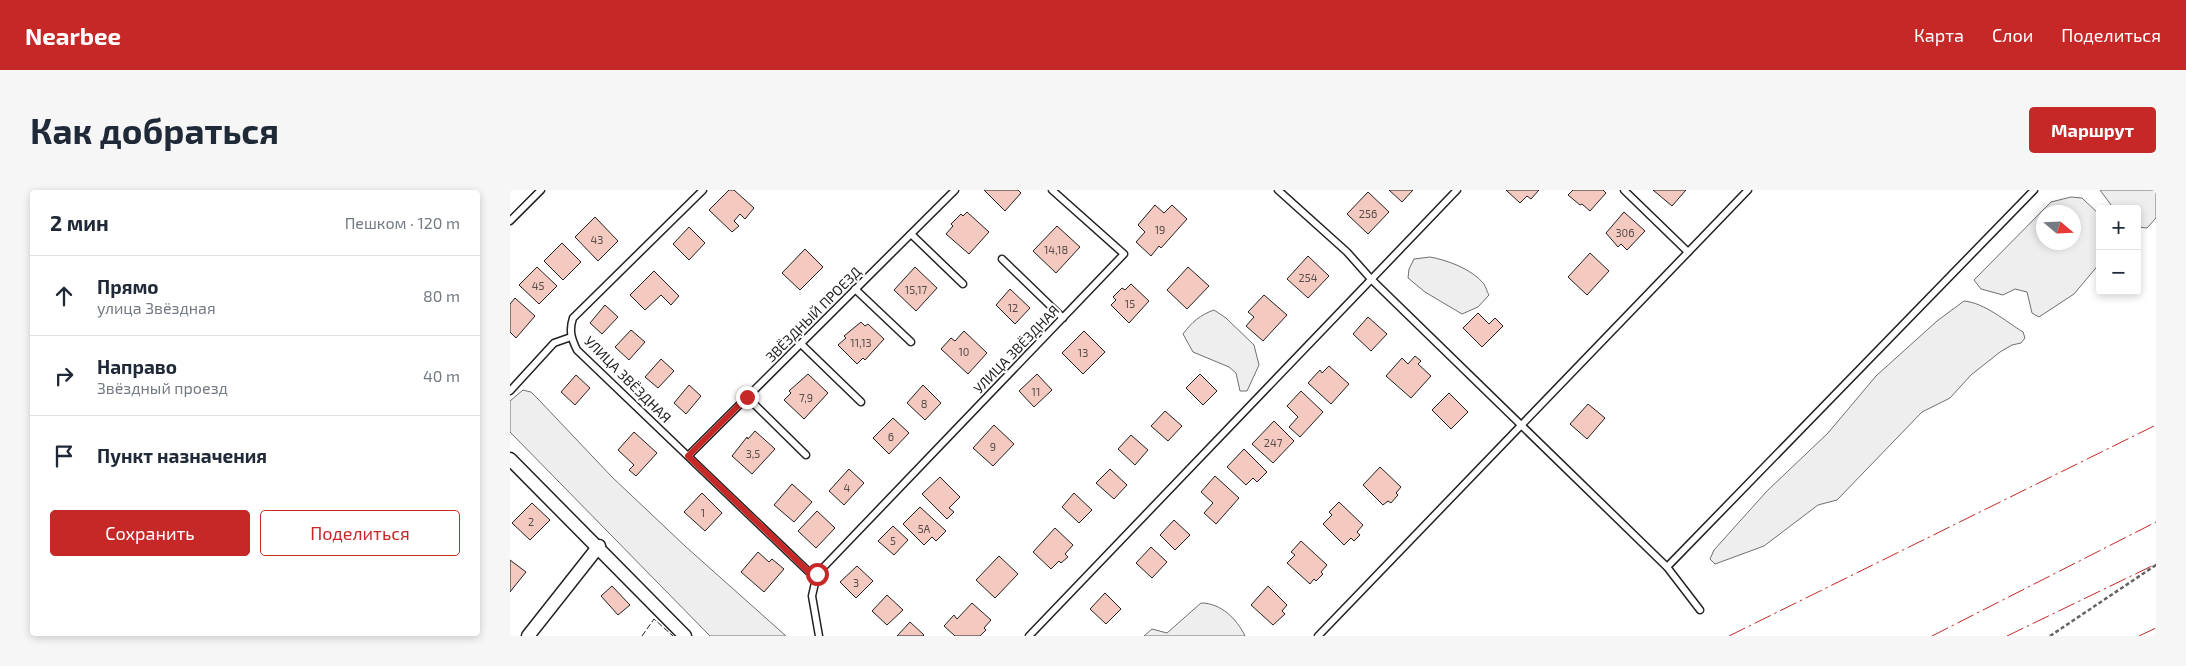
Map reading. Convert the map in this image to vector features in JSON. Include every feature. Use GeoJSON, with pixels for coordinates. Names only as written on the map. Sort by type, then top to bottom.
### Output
{"type":"FeatureCollection","features":[{"type":"Feature","properties":{"kind":"street"},"geometry":{"type":"LineString","coordinates":[[510,459],[685,636]]}},
{"type":"Feature","properties":{"kind":"street"},"geometry":{"type":"LineString","coordinates":[[528,636],[598,546]]}},
{"type":"Feature","properties":{"kind":"lane"},"geometry":{"type":"LineString","coordinates":[[510,221],[541,190]]}},
{"type":"Feature","properties":{"kind":"lane","name":"УЛИЦА ЗВЁЗДНАЯ"},"geometry":{"type":"LineString","coordinates":[[703,190],[574,318],[570,327],[571,337],[577,350],[810,573],[817,574],[1124,254],[1052,190]]}},
{"type":"Feature","properties":{"kind":"lane","name":"ЗВЁЗДНЫЙ ПРОЕЗД"},"geometry":{"type":"LineString","coordinates":[[688,456],[955,190]]}},
{"type":"Feature","properties":{"kind":"lane"},"geometry":{"type":"LineString","coordinates":[[1278,190],[1347,252],[1371,280],[1667,566],[1700,610]]}},
{"type":"Feature","properties":{"kind":"lane"},"geometry":{"type":"LineString","coordinates":[[1029,636],[1457,190]]}},
{"type":"Feature","properties":{"kind":"lane"},"geometry":{"type":"LineString","coordinates":[[1624,190],[1688,252]]}},
{"type":"Feature","properties":{"kind":"lane"},"geometry":{"type":"LineString","coordinates":[[1318,636],[1521,423],[1748,190]]}},
{"type":"Feature","properties":{"kind":"lane"},"geometry":{"type":"LineString","coordinates":[[1667,566],[2034,190]]}},
{"type":"Feature","properties":{"kind":"lane"},"geometry":{"type":"LineString","coordinates":[[911,234],[963,284]]}},
{"type":"Feature","properties":{"kind":"lane"},"geometry":{"type":"LineString","coordinates":[[1002,259],[1063,318]]}},
{"type":"Feature","properties":{"kind":"lane"},"geometry":{"type":"LineString","coordinates":[[855,289],[911,342]]}},
{"type":"Feature","properties":{"kind":"lane"},"geometry":{"type":"LineString","coordinates":[[510,391],[554,343],[571,337]]}},
{"type":"Feature","properties":{"kind":"lane"},"geometry":{"type":"LineString","coordinates":[[801,344],[861,402]]}},
{"type":"Feature","properties":{"kind":"lane"},"geometry":{"type":"LineString","coordinates":[[747,397],[806,455]]}},
{"type":"Feature","properties":{"kind":"lane"},"geometry":{"type":"LineString","coordinates":[[817,574],[812,596],[819,636]]}},
{"type":"Feature","properties":{"kind":"path"},"geometry":{"type":"LineString","coordinates":[[2050,636],[2156,565]]}},
{"type":"Feature","properties":{"kind":"shaded area"},"geometry":{"type":"Polygon","coordinates":[[[2100,190],[2156,190],[2156,218],[2147,228],[2141,227],[2141,205],[2111,205],[2100,190]]]}},
{"type":"Feature","properties":{"kind":"shaded area"},"geometry":{"type":"Polygon","coordinates":[[[2071,197],[2082,198],[2096,211],[2096,268],[2074,294],[2039,317],[2032,313],[2027,292],[2015,289],[2003,295],[1981,289],[1974,280],[2036,217],[2036,250],[2081,250],[2081,205],[2048,205],[2051,202],[2071,197]]]}},
{"type":"Feature","properties":{"kind":"shaded area"},"geometry":{"type":"Polygon","coordinates":[[[1430,257],[1444,260],[1473,274],[1484,284],[1489,295],[1478,307],[1462,314],[1425,292],[1408,278],[1409,269],[1414,259],[1430,257]]]}},
{"type":"Feature","properties":{"kind":"shaded area"},"geometry":{"type":"Polygon","coordinates":[[[1964,301],[1980,305],[1995,313],[2023,332],[2025,338],[2021,343],[2012,345],[2000,352],[1971,375],[1950,398],[1922,412],[1837,500],[1818,505],[1764,546],[1715,564],[1710,559],[1714,550],[1767,491],[1828,433],[1876,376],[1937,321],[1964,301]]]}},
{"type":"Feature","properties":{"kind":"shaded area"},"geometry":{"type":"Polygon","coordinates":[[[1214,310],[1226,318],[1254,345],[1259,365],[1247,391],[1240,391],[1236,373],[1229,367],[1193,352],[1183,334],[1197,319],[1214,310]]]}},
{"type":"Feature","properties":{"kind":"shaded area"},"geometry":{"type":"Polygon","coordinates":[[[523,390],[531,392],[612,477],[685,546],[786,636],[710,636],[510,432],[510,401],[523,390]]]}},
{"type":"Feature","properties":{"kind":"shaded area"},"geometry":{"type":"Polygon","coordinates":[[[1201,603],[1215,606],[1228,613],[1238,624],[1245,636],[1144,636],[1152,629],[1167,633],[1201,603]]]}},
{"type":"Feature","properties":{"kind":"building"},"geometry":{"type":"Polygon","coordinates":[[[729,190],[734,190],[754,208],[745,219],[740,214],[734,221],[739,226],[732,232],[709,210],[729,190]]]}},
{"type":"Feature","properties":{"kind":"building"},"geometry":{"type":"Polygon","coordinates":[[[984,190],[1018,190],[1021,193],[1005,211],[984,190]]]}},
{"type":"Feature","properties":{"kind":"building"},"geometry":{"type":"Polygon","coordinates":[[[1389,190],[1413,190],[1402,202],[1389,190]]]}},
{"type":"Feature","properties":{"kind":"building"},"geometry":{"type":"Polygon","coordinates":[[[1506,190],[1539,190],[1531,199],[1527,196],[1520,203],[1506,190]]]}},
{"type":"Feature","properties":{"kind":"building"},"geometry":{"type":"Polygon","coordinates":[[[1573,190],[1603,190],[1606,193],[1590,211],[1568,195],[1573,190]]]}},
{"type":"Feature","properties":{"kind":"building"},"geometry":{"type":"Polygon","coordinates":[[[1653,190],[1686,190],[1672,206],[1653,190]]]}},
{"type":"Feature","properties":{"kind":"building"},"geometry":{"type":"Polygon","coordinates":[[[1368,192],[1389,212],[1368,234],[1347,214],[1368,192]]]}},
{"type":"Feature","properties":{"kind":"building"},"geometry":{"type":"Polygon","coordinates":[[[1155,205],[1164,213],[1172,205],[1187,219],[1161,248],[1159,246],[1151,256],[1136,242],[1145,232],[1138,225],[1155,205]]]}},
{"type":"Feature","properties":{"kind":"building"},"geometry":{"type":"Polygon","coordinates":[[[967,212],[989,232],[969,254],[946,234],[953,226],[951,224],[961,214],[963,216],[967,212]]]}},
{"type":"Feature","properties":{"kind":"building"},"geometry":{"type":"Polygon","coordinates":[[[1624,212],[1645,231],[1627,250],[1621,244],[1618,247],[1606,233],[1624,212]]]}},
{"type":"Feature","properties":{"kind":"building"},"geometry":{"type":"Polygon","coordinates":[[[595,217],[618,241],[598,261],[575,237],[595,217]]]}},
{"type":"Feature","properties":{"kind":"building"},"geometry":{"type":"Polygon","coordinates":[[[1057,226],[1080,247],[1056,273],[1033,251],[1057,226]]]}},
{"type":"Feature","properties":{"kind":"building"},"geometry":{"type":"Polygon","coordinates":[[[689,227],[705,243],[689,260],[673,244],[689,227]]]}},
{"type":"Feature","properties":{"kind":"building"},"geometry":{"type":"Polygon","coordinates":[[[562,243],[581,262],[563,280],[544,261],[562,243]]]}},
{"type":"Feature","properties":{"kind":"building"},"geometry":{"type":"Polygon","coordinates":[[[805,249],[823,267],[800,290],[782,273],[805,249]]]}},
{"type":"Feature","properties":{"kind":"building"},"geometry":{"type":"Polygon","coordinates":[[[1590,253],[1609,271],[1587,295],[1568,277],[1590,253]]]}},
{"type":"Feature","properties":{"kind":"building"},"geometry":{"type":"Polygon","coordinates":[[[1308,256],[1329,276],[1308,298],[1287,279],[1308,256]]]}},
{"type":"Feature","properties":{"kind":"building"},"geometry":{"type":"Polygon","coordinates":[[[537,267],[557,286],[539,304],[519,285],[537,267]]]}},
{"type":"Feature","properties":{"kind":"building"},"geometry":{"type":"Polygon","coordinates":[[[915,267],[937,288],[916,311],[894,290],[915,267]]]}},
{"type":"Feature","properties":{"kind":"building"},"geometry":{"type":"Polygon","coordinates":[[[1188,267],[1209,286],[1187,309],[1167,290],[1188,267]]]}},
{"type":"Feature","properties":{"kind":"building"},"geometry":{"type":"Polygon","coordinates":[[[654,271],[679,296],[671,305],[661,295],[645,310],[630,295],[654,271]]]}},
{"type":"Feature","properties":{"kind":"building"},"geometry":{"type":"Polygon","coordinates":[[[1131,284],[1149,301],[1129,323],[1111,305],[1116,300],[1113,297],[1122,288],[1125,290],[1131,284]]]}},
{"type":"Feature","properties":{"kind":"building"},"geometry":{"type":"Polygon","coordinates":[[[1010,289],[1030,308],[1015,324],[996,305],[1010,289]]]}},
{"type":"Feature","properties":{"kind":"building"},"geometry":{"type":"Polygon","coordinates":[[[1264,295],[1287,315],[1263,341],[1246,326],[1254,317],[1248,312],[1264,295]]]}},
{"type":"Feature","properties":{"kind":"building"},"geometry":{"type":"Polygon","coordinates":[[[515,298],[535,316],[516,338],[510,332],[510,304],[515,298]]]}},
{"type":"Feature","properties":{"kind":"building"},"geometry":{"type":"Polygon","coordinates":[[[605,305],[618,317],[602,334],[590,323],[605,305]]]}},
{"type":"Feature","properties":{"kind":"building"},"geometry":{"type":"Polygon","coordinates":[[[1478,313],[1489,324],[1495,318],[1503,326],[1482,347],[1463,328],[1478,313]]]}},
{"type":"Feature","properties":{"kind":"building"},"geometry":{"type":"Polygon","coordinates":[[[1368,317],[1387,334],[1371,351],[1353,334],[1368,317]]]}},
{"type":"Feature","properties":{"kind":"building"},"geometry":{"type":"Polygon","coordinates":[[[861,322],[865,326],[868,324],[884,339],[865,360],[863,358],[857,364],[838,345],[846,338],[844,336],[861,322]]]}},
{"type":"Feature","properties":{"kind":"building"},"geometry":{"type":"Polygon","coordinates":[[[631,330],[645,342],[629,360],[615,347],[631,330]]]}},
{"type":"Feature","properties":{"kind":"building"},"geometry":{"type":"Polygon","coordinates":[[[964,331],[987,353],[968,374],[941,349],[951,338],[955,341],[964,331]]]}},
{"type":"Feature","properties":{"kind":"building"},"geometry":{"type":"Polygon","coordinates":[[[1084,331],[1105,352],[1083,374],[1062,353],[1084,331]]]}},
{"type":"Feature","properties":{"kind":"building"},"geometry":{"type":"Polygon","coordinates":[[[1415,356],[1421,361],[1418,364],[1431,376],[1411,398],[1386,376],[1402,358],[1408,364],[1415,356]]]}},
{"type":"Feature","properties":{"kind":"building"},"geometry":{"type":"Polygon","coordinates":[[[661,359],[674,371],[658,388],[645,377],[661,359]]]}},
{"type":"Feature","properties":{"kind":"building"},"geometry":{"type":"Polygon","coordinates":[[[1329,366],[1349,384],[1331,404],[1308,383],[1320,370],[1322,373],[1329,366]]]}},
{"type":"Feature","properties":{"kind":"building"},"geometry":{"type":"Polygon","coordinates":[[[808,374],[828,393],[804,419],[784,400],[791,393],[789,391],[808,374]]]}},
{"type":"Feature","properties":{"kind":"building"},"geometry":{"type":"Polygon","coordinates":[[[1037,374],[1052,390],[1034,407],[1019,391],[1037,374]]]}},
{"type":"Feature","properties":{"kind":"building"},"geometry":{"type":"Polygon","coordinates":[[[1200,374],[1217,391],[1203,405],[1186,388],[1200,374]]]}},
{"type":"Feature","properties":{"kind":"building"},"geometry":{"type":"Polygon","coordinates":[[[576,375],[590,388],[575,405],[561,392],[576,375]]]}},
{"type":"Feature","properties":{"kind":"building"},"geometry":{"type":"Polygon","coordinates":[[[689,385],[701,396],[686,414],[674,403],[689,385]]]}},
{"type":"Feature","properties":{"kind":"building"},"geometry":{"type":"Polygon","coordinates":[[[923,385],[941,403],[925,420],[907,403],[923,385]]]}},
{"type":"Feature","properties":{"kind":"building"},"geometry":{"type":"Polygon","coordinates":[[[1301,391],[1323,412],[1300,437],[1289,427],[1298,417],[1287,406],[1301,391]]]}},
{"type":"Feature","properties":{"kind":"building"},"geometry":{"type":"Polygon","coordinates":[[[1449,393],[1468,412],[1451,429],[1432,410],[1449,393]]]}},
{"type":"Feature","properties":{"kind":"building"},"geometry":{"type":"Polygon","coordinates":[[[1588,404],[1605,418],[1587,439],[1570,424],[1588,404]]]}},
{"type":"Feature","properties":{"kind":"building"},"geometry":{"type":"Polygon","coordinates":[[[1165,411],[1182,426],[1168,441],[1151,426],[1165,411]]]}},
{"type":"Feature","properties":{"kind":"building"},"geometry":{"type":"Polygon","coordinates":[[[893,418],[909,433],[889,454],[873,438],[893,418]]]}},
{"type":"Feature","properties":{"kind":"building"},"geometry":{"type":"Polygon","coordinates":[[[1274,421],[1294,441],[1273,463],[1252,444],[1274,421]]]}},
{"type":"Feature","properties":{"kind":"building"},"geometry":{"type":"Polygon","coordinates":[[[994,425],[1014,444],[993,466],[973,448],[994,425]]]}},
{"type":"Feature","properties":{"kind":"building"},"geometry":{"type":"Polygon","coordinates":[[[755,431],[775,449],[752,474],[732,456],[747,437],[748,439],[755,431]]]}},
{"type":"Feature","properties":{"kind":"building"},"geometry":{"type":"Polygon","coordinates":[[[634,432],[657,453],[636,476],[629,470],[634,465],[618,450],[634,432]]]}},
{"type":"Feature","properties":{"kind":"building"},"geometry":{"type":"Polygon","coordinates":[[[1131,435],[1148,450],[1135,465],[1118,449],[1131,435]]]}},
{"type":"Feature","properties":{"kind":"building"},"geometry":{"type":"Polygon","coordinates":[[[1244,449],[1267,472],[1257,482],[1253,478],[1246,485],[1227,467],[1244,449]]]}},
{"type":"Feature","properties":{"kind":"building"},"geometry":{"type":"Polygon","coordinates":[[[1380,467],[1401,487],[1396,493],[1398,495],[1391,503],[1388,501],[1383,505],[1363,485],[1380,467]]]}},
{"type":"Feature","properties":{"kind":"building"},"geometry":{"type":"Polygon","coordinates":[[[849,469],[864,483],[844,505],[829,491],[849,469]]]}},
{"type":"Feature","properties":{"kind":"building"},"geometry":{"type":"Polygon","coordinates":[[[1110,469],[1127,485],[1114,499],[1096,483],[1110,469]]]}},
{"type":"Feature","properties":{"kind":"building"},"geometry":{"type":"Polygon","coordinates":[[[1215,476],[1239,498],[1216,524],[1204,513],[1213,503],[1201,492],[1215,476]]]}},
{"type":"Feature","properties":{"kind":"building"},"geometry":{"type":"Polygon","coordinates":[[[940,477],[960,497],[949,508],[954,512],[947,519],[922,494],[940,477]]]}},
{"type":"Feature","properties":{"kind":"building"},"geometry":{"type":"Polygon","coordinates":[[[792,484],[812,502],[794,522],[774,505],[792,484]]]}},
{"type":"Feature","properties":{"kind":"building"},"geometry":{"type":"Polygon","coordinates":[[[702,493],[722,513],[705,531],[684,512],[702,493]]]}},
{"type":"Feature","properties":{"kind":"building"},"geometry":{"type":"Polygon","coordinates":[[[1074,493],[1092,510],[1079,523],[1062,507],[1074,493]]]}},
{"type":"Feature","properties":{"kind":"building"},"geometry":{"type":"Polygon","coordinates":[[[1339,502],[1363,525],[1357,532],[1360,535],[1354,541],[1351,538],[1344,545],[1323,524],[1332,515],[1329,512],[1339,502]]]}},
{"type":"Feature","properties":{"kind":"building"},"geometry":{"type":"Polygon","coordinates":[[[532,503],[550,520],[530,540],[512,523],[532,503]]]}},
{"type":"Feature","properties":{"kind":"building"},"geometry":{"type":"Polygon","coordinates":[[[920,507],[946,531],[936,541],[932,537],[924,545],[903,524],[920,507]]]}},
{"type":"Feature","properties":{"kind":"building"},"geometry":{"type":"Polygon","coordinates":[[[817,511],[835,528],[816,548],[798,531],[817,511]]]}},
{"type":"Feature","properties":{"kind":"building"},"geometry":{"type":"Polygon","coordinates":[[[1174,520],[1190,535],[1175,550],[1160,535],[1174,520]]]}},
{"type":"Feature","properties":{"kind":"building"},"geometry":{"type":"Polygon","coordinates":[[[893,526],[908,540],[894,555],[878,541],[893,526]]]}},
{"type":"Feature","properties":{"kind":"building"},"geometry":{"type":"Polygon","coordinates":[[[1055,528],[1073,545],[1065,554],[1068,557],[1061,563],[1059,561],[1051,569],[1033,552],[1055,528]]]}},
{"type":"Feature","properties":{"kind":"building"},"geometry":{"type":"Polygon","coordinates":[[[1301,541],[1327,565],[1321,572],[1323,574],[1316,581],[1314,579],[1310,584],[1287,563],[1295,555],[1291,552],[1301,541]]]}},
{"type":"Feature","properties":{"kind":"building"},"geometry":{"type":"Polygon","coordinates":[[[1151,547],[1167,562],[1152,578],[1136,563],[1151,547]]]}},
{"type":"Feature","properties":{"kind":"building"},"geometry":{"type":"Polygon","coordinates":[[[758,552],[769,562],[772,559],[784,569],[764,592],[741,572],[758,552]]]}},
{"type":"Feature","properties":{"kind":"building"},"geometry":{"type":"Polygon","coordinates":[[[999,556],[1018,574],[995,598],[976,580],[999,556]]]}},
{"type":"Feature","properties":{"kind":"building"},"geometry":{"type":"Polygon","coordinates":[[[510,560],[526,572],[510,592],[510,560]]]}},
{"type":"Feature","properties":{"kind":"building"},"geometry":{"type":"Polygon","coordinates":[[[857,566],[873,581],[856,598],[840,582],[857,566]]]}},
{"type":"Feature","properties":{"kind":"building"},"geometry":{"type":"Polygon","coordinates":[[[612,586],[630,605],[618,615],[601,596],[612,586]]]}},
{"type":"Feature","properties":{"kind":"building"},"geometry":{"type":"Polygon","coordinates":[[[1268,586],[1287,605],[1282,611],[1285,614],[1273,625],[1251,605],[1268,586]]]}},
{"type":"Feature","properties":{"kind":"building"},"geometry":{"type":"Polygon","coordinates":[[[1105,593],[1121,609],[1106,624],[1090,609],[1105,593]]]}},
{"type":"Feature","properties":{"kind":"building"},"geometry":{"type":"Polygon","coordinates":[[[887,595],[903,610],[887,625],[872,611],[887,595]]]}},
{"type":"Feature","properties":{"kind":"building"},"geometry":{"type":"Polygon","coordinates":[[[972,603],[991,620],[984,628],[986,630],[980,636],[955,636],[944,626],[954,615],[957,619],[972,603]]]}},
{"type":"Feature","properties":{"kind":"building"},"geometry":{"type":"Polygon","coordinates":[[[910,622],[924,635],[897,636],[910,622]]]}},
{"type":"Feature","properties":{"kind":"fence"},"geometry":{"type":"LineString","coordinates":[[642,636],[654,619],[673,636]]}},
{"type":"Feature","properties":{"kind":"power"},"geometry":{"type":"LineString","coordinates":[[1729,636],[2156,425]]}},
{"type":"Feature","properties":{"kind":"power"},"geometry":{"type":"LineString","coordinates":[[1932,636],[2156,522]]}},
{"type":"Feature","properties":{"kind":"power"},"geometry":{"type":"LineString","coordinates":[[2007,636],[2156,564]]}},
{"type":"Feature","properties":{"kind":"power"},"geometry":{"type":"LineString","coordinates":[[2139,636],[2156,628]]}},
{"type":"Feature","properties":{"kind":"route"},"geometry":{"type":"LineString","coordinates":[[747,397],[688,456],[810,573],[817,574]]}}]}
